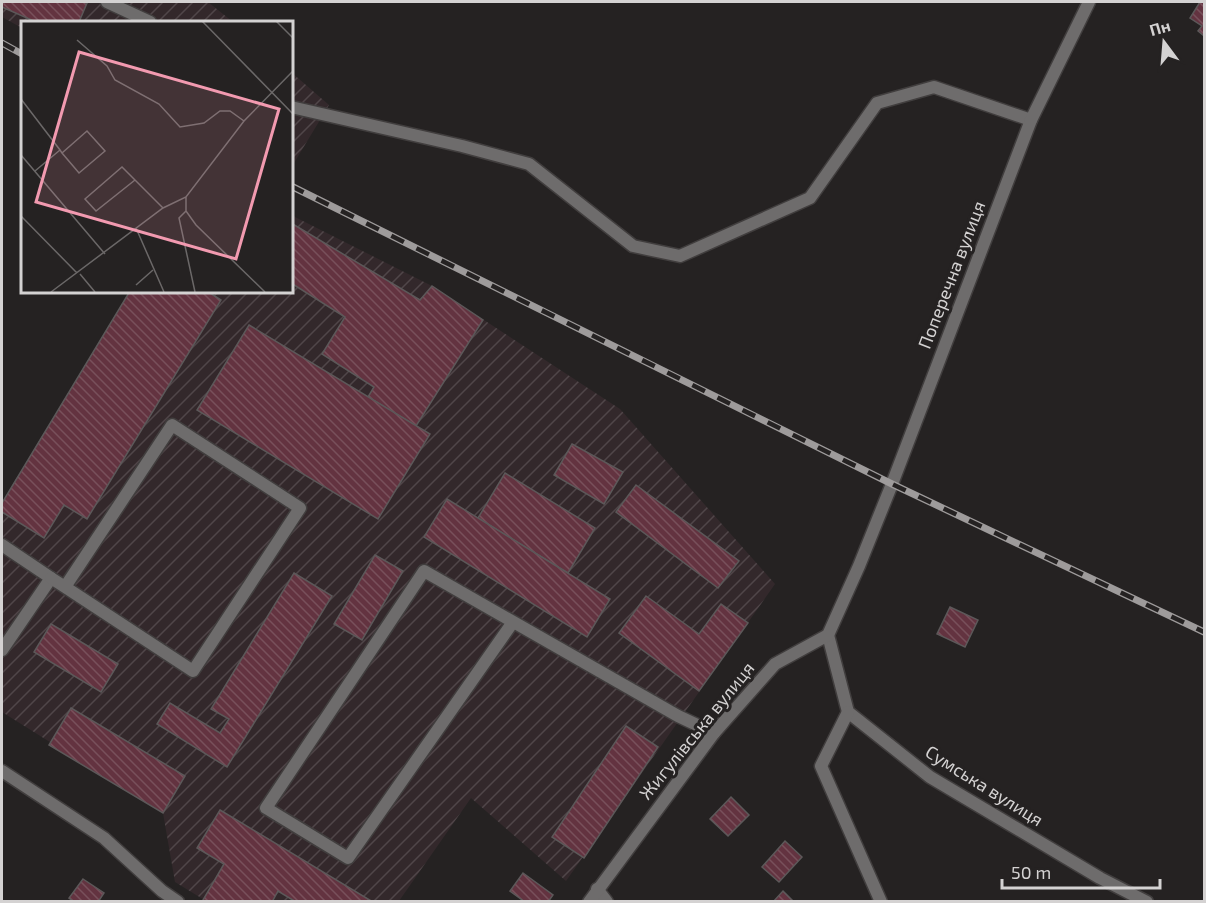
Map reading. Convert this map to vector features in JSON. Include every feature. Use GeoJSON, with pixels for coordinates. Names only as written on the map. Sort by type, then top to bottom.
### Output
{"type":"FeatureCollection","features":[{"type":"Feature","properties":{"kind":"street"},"geometry":{"type":"LineString","coordinates":[[107,2],[148,21]]}},
{"type":"Feature","properties":{"kind":"street","name":"Поперечна вулиця"},"geometry":{"type":"LineString","coordinates":[[828,635],[892,484],[1031,120],[1089,2]]}},
{"type":"Feature","properties":{"kind":"street"},"geometry":{"type":"LineString","coordinates":[[292,107],[462,146],[529,164],[633,246],[680,256],[810,198],[877,103],[934,87],[1031,120]]}},
{"type":"Feature","properties":{"kind":"street"},"geometry":{"type":"LineString","coordinates":[[2,545],[65,588],[193,671],[300,508],[172,424],[65,588]]}},
{"type":"Feature","properties":{"kind":"street"},"geometry":{"type":"LineString","coordinates":[[513,622],[348,858],[266,808],[424,571],[678,716],[714,734]]}},
{"type":"Feature","properties":{"kind":"street"},"geometry":{"type":"LineString","coordinates":[[2,650],[51,578]]}},
{"type":"Feature","properties":{"kind":"street"},"geometry":{"type":"LineString","coordinates":[[828,635],[848,712],[821,766],[881,902]]}},
{"type":"Feature","properties":{"kind":"street","name":"Жигулівська вулиця"},"geometry":{"type":"LineString","coordinates":[[589,902],[714,734],[775,664],[828,635]]}},
{"type":"Feature","properties":{"kind":"street","name":"Сумська вулиця"},"geometry":{"type":"LineString","coordinates":[[848,712],[930,777],[1100,878],[1147,902]]}},
{"type":"Feature","properties":{"kind":"street"},"geometry":{"type":"LineString","coordinates":[[2,771],[104,838],[177,902]]}},
{"type":"Feature","properties":{"kind":"street"},"geometry":{"type":"LineString","coordinates":[[597,889],[607,902]]}},
{"type":"Feature","properties":{"kind":"shaded area"},"geometry":{"type":"Polygon","coordinates":[[[2,2],[208,2],[232,21],[21,21],[21,27],[2,17],[2,2]]]}},
{"type":"Feature","properties":{"kind":"shaded area"},"geometry":{"type":"Polygon","coordinates":[[[292,73],[329,105],[294,163],[292,162],[292,73]]]}},
{"type":"Feature","properties":{"kind":"shaded area"},"geometry":{"type":"Polygon","coordinates":[[[292,216],[432,286],[620,409],[775,584],[566,881],[471,798],[399,901],[206,901],[175,882],[163,813],[2,712],[2,502],[129,292],[292,292],[292,216]]]}},
{"type":"Feature","properties":{"kind":"building"},"geometry":{"type":"Polygon","coordinates":[[[2,2],[87,3],[79,21],[34,21],[2,7],[2,2]]]}},
{"type":"Feature","properties":{"kind":"building"},"geometry":{"type":"Polygon","coordinates":[[[1200,2],[1204,2],[1204,36],[1198,31],[1202,26],[1190,18],[1200,2]]]}},
{"type":"Feature","properties":{"kind":"building"},"geometry":{"type":"Polygon","coordinates":[[[292,224],[420,300],[432,286],[483,320],[416,426],[368,397],[374,387],[322,354],[345,317],[292,284],[292,224]]]}},
{"type":"Feature","properties":{"kind":"building"},"geometry":{"type":"Polygon","coordinates":[[[129,292],[209,292],[221,300],[87,519],[64,505],[44,538],[2,512],[2,503],[129,292]]]}},
{"type":"Feature","properties":{"kind":"building"},"geometry":{"type":"Polygon","coordinates":[[[249,325],[430,434],[378,519],[197,410],[249,325]]]}},
{"type":"Feature","properties":{"kind":"building"},"geometry":{"type":"Polygon","coordinates":[[[572,444],[623,472],[604,504],[554,475],[572,444]]]}},
{"type":"Feature","properties":{"kind":"building"},"geometry":{"type":"Polygon","coordinates":[[[505,473],[595,528],[568,573],[478,518],[505,473]]]}},
{"type":"Feature","properties":{"kind":"building"},"geometry":{"type":"Polygon","coordinates":[[[636,485],[739,561],[718,588],[616,512],[636,485]]]}},
{"type":"Feature","properties":{"kind":"building"},"geometry":{"type":"Polygon","coordinates":[[[447,499],[610,599],[587,637],[424,537],[447,499]]]}},
{"type":"Feature","properties":{"kind":"building"},"geometry":{"type":"Polygon","coordinates":[[[375,555],[403,571],[362,640],[334,624],[375,555]]]}},
{"type":"Feature","properties":{"kind":"building"},"geometry":{"type":"Polygon","coordinates":[[[294,573],[332,596],[227,767],[157,724],[170,703],[220,733],[229,719],[211,709],[294,573]]]}},
{"type":"Feature","properties":{"kind":"building"},"geometry":{"type":"Polygon","coordinates":[[[646,596],[699,634],[721,604],[748,623],[699,691],[619,633],[646,596]]]}},
{"type":"Feature","properties":{"kind":"building"},"geometry":{"type":"Polygon","coordinates":[[[950,607],[978,620],[965,647],[937,634],[950,607]]]}},
{"type":"Feature","properties":{"kind":"building"},"geometry":{"type":"Polygon","coordinates":[[[51,624],[118,664],[101,692],[34,652],[51,624]]]}},
{"type":"Feature","properties":{"kind":"building"},"geometry":{"type":"Polygon","coordinates":[[[71,708],[185,776],[163,813],[49,745],[71,708]]]}},
{"type":"Feature","properties":{"kind":"building"},"geometry":{"type":"Polygon","coordinates":[[[626,726],[658,747],[584,858],[552,837],[626,726]]]}},
{"type":"Feature","properties":{"kind":"building"},"geometry":{"type":"Polygon","coordinates":[[[731,797],[749,815],[728,836],[710,819],[731,797]]]}},
{"type":"Feature","properties":{"kind":"building"},"geometry":{"type":"Polygon","coordinates":[[[220,810],[373,902],[296,902],[278,891],[272,902],[206,902],[203,900],[224,864],[197,848],[220,810]]]}},
{"type":"Feature","properties":{"kind":"building"},"geometry":{"type":"Polygon","coordinates":[[[785,841],[802,857],[779,882],[762,867],[785,841]]]}},
{"type":"Feature","properties":{"kind":"building"},"geometry":{"type":"Polygon","coordinates":[[[523,873],[553,895],[548,902],[525,902],[510,891],[523,873]]]}},
{"type":"Feature","properties":{"kind":"building"},"geometry":{"type":"Polygon","coordinates":[[[83,879],[104,893],[98,902],[74,902],[69,898],[83,879]]]}},
{"type":"Feature","properties":{"kind":"building"},"geometry":{"type":"Polygon","coordinates":[[[783,891],[794,902],[773,902],[783,891]]]}},
{"type":"Feature","properties":{"kind":"railway"},"geometry":{"type":"LineString","coordinates":[[2,43],[21,53]]}},
{"type":"Feature","properties":{"kind":"railway"},"geometry":{"type":"LineString","coordinates":[[292,186],[892,484],[1204,632]]}}]}
